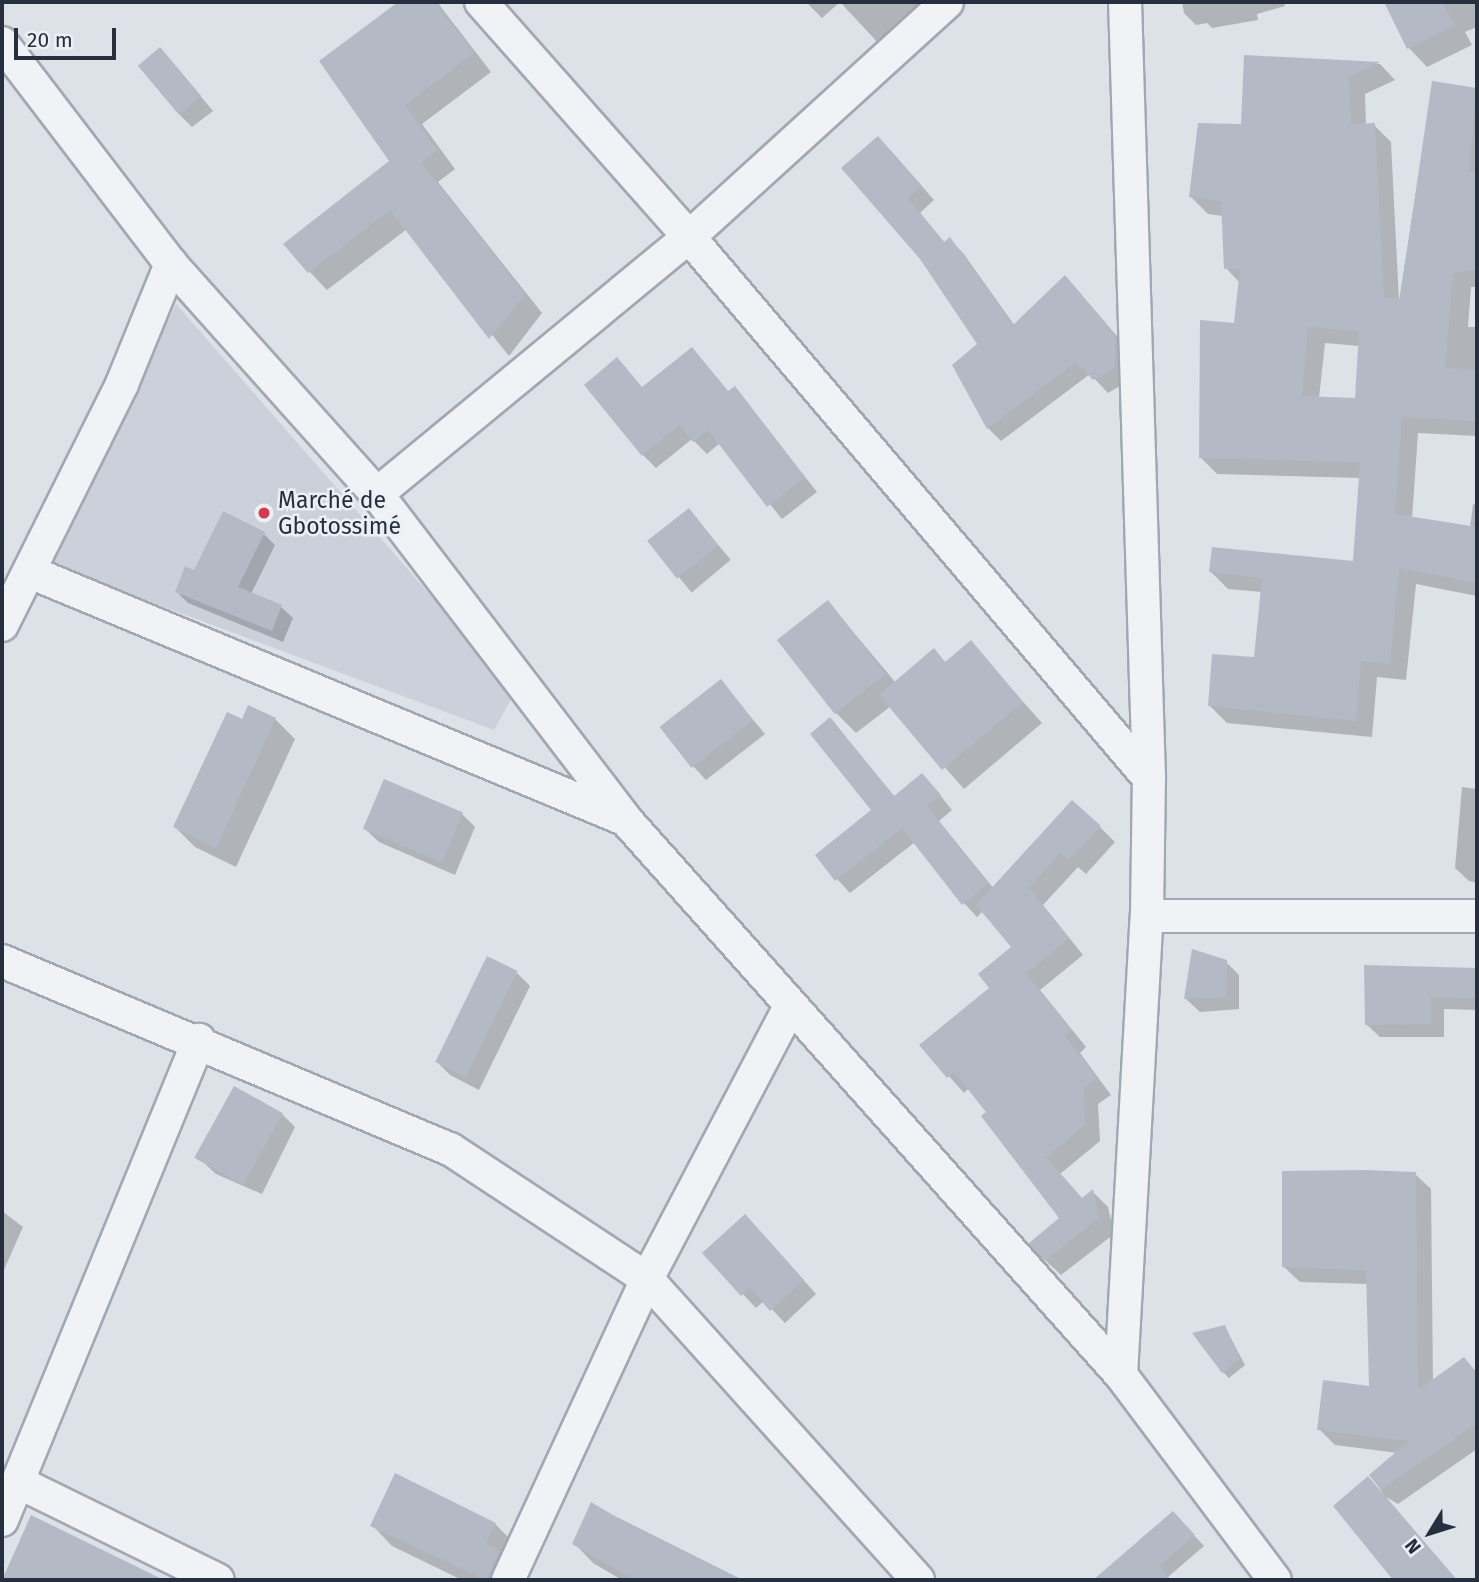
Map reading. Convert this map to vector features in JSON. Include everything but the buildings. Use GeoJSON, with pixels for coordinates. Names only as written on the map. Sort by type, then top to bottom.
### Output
{"type":"FeatureCollection","features":[{"type":"Feature","properties":{"kind":"street"},"geometry":{"type":"LineString","coordinates":[[481,2],[689,237],[1149,778]]}},
{"type":"Feature","properties":{"kind":"street"},"geometry":{"type":"LineString","coordinates":[[377,494],[689,237],[947,2]]}},
{"type":"Feature","properties":{"kind":"street"},"geometry":{"type":"LineString","coordinates":[[1121,1376],[1147,916],[1149,778],[1125,2]]}},
{"type":"Feature","properties":{"kind":"street"},"geometry":{"type":"LineString","coordinates":[[2,43],[171,264],[377,494],[626,820],[1121,1376],[1275,1580]]}},
{"type":"Feature","properties":{"kind":"street"},"geometry":{"type":"LineString","coordinates":[[2,625],[122,384],[171,264]]}},
{"type":"Feature","properties":{"kind":"street"},"geometry":{"type":"LineString","coordinates":[[30,572],[626,820]]}},
{"type":"Feature","properties":{"kind":"street"},"geometry":{"type":"LineString","coordinates":[[1147,916],[1477,916]]}},
{"type":"Feature","properties":{"kind":"street"},"geometry":{"type":"LineString","coordinates":[[2,961],[199,1040],[450,1149],[647,1279],[912,1577]]}},
{"type":"Feature","properties":{"kind":"street"},"geometry":{"type":"LineString","coordinates":[[508,1580],[647,1279],[790,1007]]}},
{"type":"Feature","properties":{"kind":"street"},"geometry":{"type":"LineString","coordinates":[[2,1520],[20,1483],[199,1040]]}},
{"type":"Feature","properties":{"kind":"street"},"geometry":{"type":"LineString","coordinates":[[20,1483],[218,1580]]}},
{"type":"Feature","properties":{"kind":"shaded area","name":"Marché de Gbotossimé"},"geometry":{"type":"Polygon","coordinates":[[[176,304],[515,692],[494,730],[49,564],[176,304]]]}},
{"type":"Feature","properties":{"kind":"place","name":"Marché de Gbotossimé"},"geometry":{"type":"Point","coordinates":[264,513]}}]}
